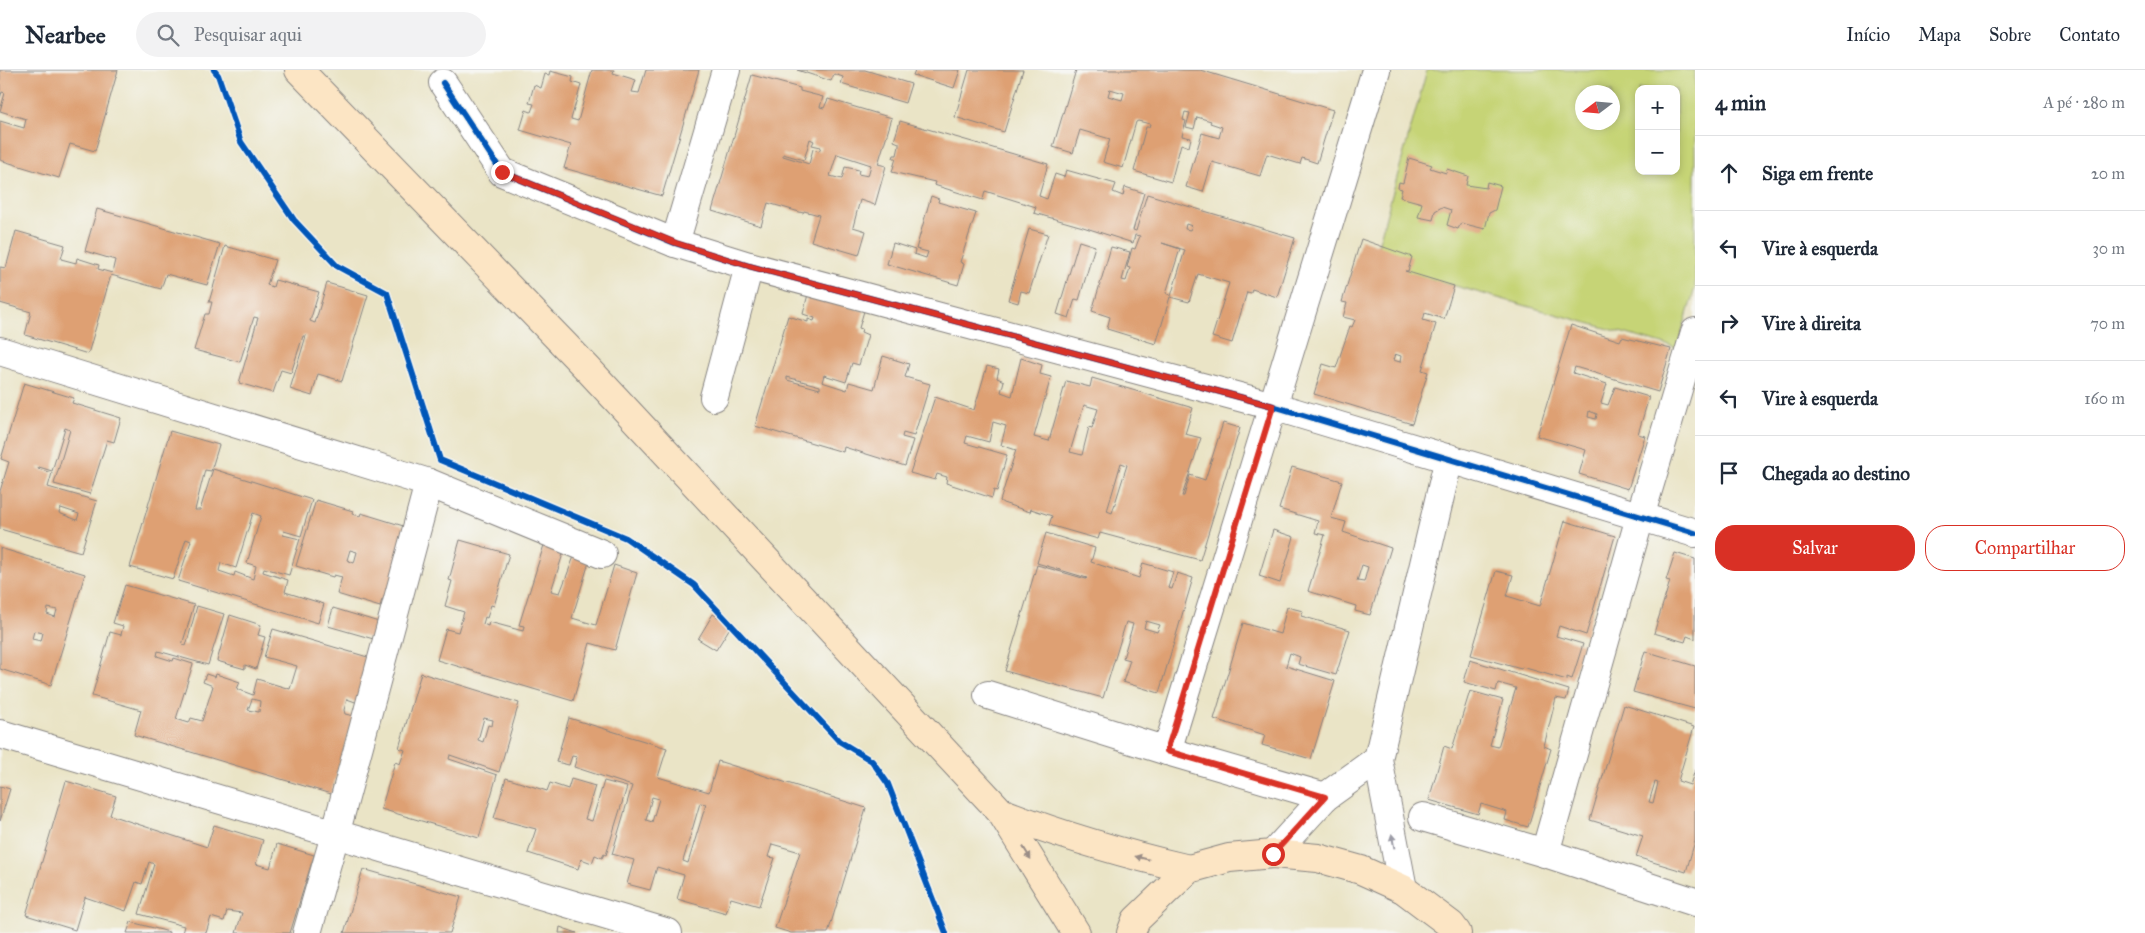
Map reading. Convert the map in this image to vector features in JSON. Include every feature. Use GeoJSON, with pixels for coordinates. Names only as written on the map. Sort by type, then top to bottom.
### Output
{"type":"FeatureCollection","features":[{"type":"Feature","properties":{"kind":"street"},"geometry":{"type":"LineString","coordinates":[[299,70],[594,375],[1001,812],[1076,933]]}},
{"type":"Feature","properties":{"kind":"street"},"geometry":{"type":"LineString","coordinates":[[676,243],[726,70]]}},
{"type":"Feature","properties":{"kind":"street"},"geometry":{"type":"LineString","coordinates":[[1167,751],[1376,70]]}},
{"type":"Feature","properties":{"kind":"street"},"geometry":{"type":"LineString","coordinates":[[443,83],[502,172],[676,243],[749,266],[1273,406],[1695,533]]}},
{"type":"Feature","properties":{"kind":"street"},"geometry":{"type":"LineString","coordinates":[[714,397],[749,266]]}},
{"type":"Feature","properties":{"kind":"street"},"geometry":{"type":"LineString","coordinates":[[1545,853],[1640,517],[1695,332]]}},
{"type":"Feature","properties":{"kind":"street"},"geometry":{"type":"LineString","coordinates":[[0,351],[429,484],[602,554]]}},
{"type":"Feature","properties":{"kind":"street"},"geometry":{"type":"LineString","coordinates":[[1403,889],[1378,758],[1448,458]]}},
{"type":"Feature","properties":{"kind":"street"},"geometry":{"type":"LineString","coordinates":[[307,933],[429,484]]}},
{"type":"Feature","properties":{"kind":"street"},"geometry":{"type":"LineString","coordinates":[[988,694],[1167,751],[1325,797]]}},
{"type":"Feature","properties":{"kind":"street"},"geometry":{"type":"LineString","coordinates":[[0,734],[668,933]]}},
{"type":"Feature","properties":{"kind":"street"},"geometry":{"type":"LineString","coordinates":[[1273,854],[1325,797],[1378,758]]}},
{"type":"Feature","properties":{"kind":"street"},"geometry":{"type":"LineString","coordinates":[[1001,812],[1057,833],[1116,851],[1189,869]]}},
{"type":"Feature","properties":{"kind":"street"},"geometry":{"type":"LineString","coordinates":[[1424,817],[1545,853],[1695,902]]}},
{"type":"Feature","properties":{"kind":"street"},"geometry":{"type":"LineString","coordinates":[[1131,933],[1136,920],[1189,869],[1229,858],[1273,854],[1318,858],[1362,870],[1403,889],[1451,925],[1457,933]]}},
{"type":"Feature","properties":{"kind":"green space"},"geometry":{"type":"Polygon","coordinates":[[[1427,70],[1695,70],[1695,288],[1677,348],[1373,263],[1427,70]]]}},
{"type":"Feature","properties":{"kind":"building"},"geometry":{"type":"Polygon","coordinates":[[[0,70],[118,70],[95,151],[70,144],[59,178],[0,160],[0,121],[24,128],[26,119],[0,111],[5,93],[2,92],[0,98],[0,70]]]}},
{"type":"Feature","properties":{"kind":"building"},"geometry":{"type":"Polygon","coordinates":[[[592,70],[614,70],[613,73],[636,80],[632,92],[639,93],[646,70],[699,70],[662,196],[564,168],[571,145],[520,130],[526,110],[531,112],[534,104],[529,103],[534,85],[541,88],[545,74],[549,75],[550,71],[573,77],[572,82],[581,85],[571,119],[578,121],[592,70]]]}},
{"type":"Feature","properties":{"kind":"building"},"geometry":{"type":"Polygon","coordinates":[[[797,70],[865,70],[911,84],[905,103],[841,84],[843,77],[834,74],[831,81],[797,70]]]}},
{"type":"Feature","properties":{"kind":"building"},"geometry":{"type":"Polygon","coordinates":[[[915,70],[960,70],[954,88],[913,75],[915,70]]]}},
{"type":"Feature","properties":{"kind":"building"},"geometry":{"type":"Polygon","coordinates":[[[969,70],[1023,70],[1004,132],[955,117],[969,70]]]}},
{"type":"Feature","properties":{"kind":"building"},"geometry":{"type":"Polygon","coordinates":[[[1076,70],[1200,70],[1333,110],[1317,163],[1302,158],[1300,164],[1267,154],[1260,176],[1212,162],[1203,192],[1186,187],[1202,133],[1219,138],[1222,127],[1197,117],[1194,129],[1186,127],[1190,113],[1185,112],[1183,120],[1186,121],[1182,136],[1191,138],[1189,147],[1181,144],[1171,182],[1134,171],[1146,127],[1149,127],[1150,124],[1136,122],[1123,168],[1103,162],[1110,139],[1080,130],[1073,153],[1053,147],[1076,70]],[[1110,89],[1108,96],[1122,100],[1124,93],[1110,89]]]}},
{"type":"Feature","properties":{"kind":"building"},"geometry":{"type":"Polygon","coordinates":[[[752,75],[800,88],[800,91],[823,97],[820,107],[824,108],[828,99],[892,118],[878,164],[886,166],[875,205],[860,200],[853,227],[866,231],[859,255],[811,241],[819,215],[804,211],[803,213],[768,203],[761,226],[712,211],[752,75]],[[810,139],[804,160],[783,154],[783,156],[809,164],[813,149],[819,151],[821,147],[812,145],[814,141],[810,139]],[[837,154],[830,176],[842,179],[845,167],[859,170],[858,174],[868,176],[871,165],[837,154]]]}},
{"type":"Feature","properties":{"kind":"building"},"geometry":{"type":"Polygon","coordinates":[[[900,121],[1048,164],[1039,196],[1047,199],[1055,174],[1064,177],[1066,170],[1116,184],[1113,192],[1123,196],[1125,187],[1144,193],[1133,230],[1136,231],[1147,194],[1295,238],[1277,297],[1252,289],[1251,293],[1247,292],[1232,343],[1212,337],[1229,283],[1198,274],[1189,302],[1170,297],[1156,344],[1107,329],[1110,317],[1092,311],[1111,247],[1130,252],[1122,280],[1126,281],[1130,268],[1127,267],[1132,248],[1135,249],[1140,236],[1135,235],[1133,243],[1034,213],[1036,207],[985,191],[983,200],[934,185],[935,182],[892,172],[896,158],[893,158],[894,155],[897,155],[899,146],[899,143],[894,141],[900,121]],[[1186,224],[1185,229],[1190,230],[1192,226],[1186,224]],[[1162,243],[1180,249],[1166,293],[1171,296],[1185,250],[1162,243]]]}},
{"type":"Feature","properties":{"kind":"building"},"geometry":{"type":"Polygon","coordinates":[[[1409,158],[1432,165],[1430,168],[1446,173],[1447,169],[1468,176],[1466,185],[1486,188],[1487,182],[1501,186],[1495,210],[1489,213],[1485,229],[1461,223],[1458,229],[1447,225],[1451,210],[1442,207],[1435,211],[1433,220],[1418,217],[1422,203],[1400,197],[1402,189],[1398,188],[1399,182],[1403,183],[1409,158]]]}},
{"type":"Feature","properties":{"kind":"building"},"geometry":{"type":"Polygon","coordinates":[[[931,196],[939,199],[938,202],[976,213],[960,262],[964,264],[958,285],[887,264],[893,243],[915,250],[914,254],[926,258],[928,252],[916,249],[931,196]]]}},
{"type":"Feature","properties":{"kind":"building"},"geometry":{"type":"Polygon","coordinates":[[[97,209],[220,244],[207,285],[166,274],[161,289],[111,275],[88,354],[25,335],[31,312],[0,303],[0,267],[6,268],[16,231],[65,245],[61,259],[76,263],[77,258],[99,265],[98,269],[112,273],[115,260],[85,251],[97,209]]]}},
{"type":"Feature","properties":{"kind":"building"},"geometry":{"type":"Polygon","coordinates":[[[1029,229],[1048,234],[1029,293],[1021,291],[1018,303],[1008,300],[1029,229]]]}},
{"type":"Feature","properties":{"kind":"building"},"geometry":{"type":"Polygon","coordinates":[[[1361,239],[1412,257],[1408,271],[1405,271],[1454,286],[1444,319],[1425,313],[1423,320],[1436,324],[1422,370],[1428,372],[1412,424],[1314,394],[1323,364],[1336,368],[1350,326],[1352,327],[1355,320],[1343,317],[1347,303],[1342,302],[1361,239]],[[1395,354],[1393,360],[1400,362],[1401,356],[1395,354]]]}},
{"type":"Feature","properties":{"kind":"building"},"geometry":{"type":"Polygon","coordinates":[[[1079,241],[1095,246],[1079,300],[1075,299],[1069,318],[1057,314],[1079,241]]]}},
{"type":"Feature","properties":{"kind":"building"},"geometry":{"type":"Polygon","coordinates":[[[225,246],[275,260],[267,285],[273,287],[275,280],[319,292],[310,321],[315,323],[327,283],[368,295],[342,381],[318,374],[312,396],[290,389],[306,336],[303,336],[291,373],[281,370],[273,393],[239,383],[258,318],[254,317],[240,362],[194,350],[205,314],[209,314],[212,302],[209,302],[225,246]]]}},
{"type":"Feature","properties":{"kind":"building"},"geometry":{"type":"Polygon","coordinates":[[[808,294],[864,311],[859,328],[862,329],[861,332],[868,335],[859,365],[852,363],[846,382],[824,375],[822,382],[847,390],[849,382],[874,389],[883,356],[909,364],[905,377],[930,384],[914,436],[903,433],[902,437],[913,440],[905,466],[844,447],[843,452],[755,426],[788,316],[808,322],[808,319],[814,321],[815,318],[803,314],[808,294]],[[787,377],[787,380],[820,389],[820,386],[787,377]]]}},
{"type":"Feature","properties":{"kind":"building"},"geometry":{"type":"Polygon","coordinates":[[[1571,325],[1620,341],[1622,337],[1671,349],[1658,392],[1575,367],[1573,373],[1607,384],[1601,403],[1608,405],[1615,387],[1649,397],[1638,434],[1645,436],[1628,489],[1579,474],[1586,450],[1537,436],[1571,325]],[[1589,411],[1588,417],[1596,419],[1597,414],[1589,411]]]}},
{"type":"Feature","properties":{"kind":"building"},"geometry":{"type":"Polygon","coordinates":[[[1021,358],[1042,365],[1040,374],[1051,377],[1034,437],[1049,441],[1066,381],[1090,387],[1092,378],[1193,408],[1185,434],[1201,438],[1182,496],[1184,496],[1190,475],[1205,480],[1223,423],[1240,428],[1200,560],[1100,533],[1098,539],[1049,525],[1052,516],[1031,509],[1030,512],[1000,501],[1016,450],[1001,445],[1006,426],[993,422],[989,442],[967,436],[965,443],[1007,455],[997,491],[994,490],[992,498],[946,483],[947,477],[937,474],[935,480],[910,473],[935,397],[974,410],[987,366],[999,369],[997,378],[1004,381],[1001,392],[1012,396],[1021,358]],[[1084,405],[1070,452],[1082,455],[1089,427],[1092,428],[1098,409],[1084,405]],[[1121,463],[1107,511],[1112,513],[1127,465],[1121,463]]]}},
{"type":"Feature","properties":{"kind":"building"},"geometry":{"type":"Polygon","coordinates":[[[24,383],[74,398],[72,403],[121,418],[114,442],[107,440],[90,494],[54,484],[70,430],[65,428],[52,471],[39,467],[38,469],[52,473],[48,487],[97,501],[81,552],[0,529],[0,491],[9,462],[1,459],[24,383]],[[61,508],[59,513],[77,520],[79,514],[61,508]]]}},
{"type":"Feature","properties":{"kind":"building"},"geometry":{"type":"Polygon","coordinates":[[[170,431],[219,445],[211,471],[205,470],[195,510],[200,510],[213,469],[312,500],[301,536],[284,531],[283,535],[300,539],[289,575],[264,568],[263,572],[288,580],[285,592],[324,604],[318,623],[178,581],[191,541],[186,539],[173,579],[130,567],[170,431]],[[253,513],[236,568],[221,563],[219,571],[234,576],[235,572],[253,579],[256,566],[247,563],[261,516],[253,513]]]}},
{"type":"Feature","properties":{"kind":"building"},"geometry":{"type":"Polygon","coordinates":[[[1292,467],[1342,481],[1331,518],[1346,522],[1343,532],[1391,548],[1370,615],[1355,611],[1356,606],[1308,591],[1325,535],[1315,533],[1318,521],[1279,509],[1292,467]],[[1362,565],[1357,581],[1364,582],[1368,567],[1362,565]]]}},
{"type":"Feature","properties":{"kind":"building"},"geometry":{"type":"Polygon","coordinates":[[[316,500],[353,511],[352,514],[360,516],[361,513],[410,528],[385,600],[382,599],[380,607],[337,594],[342,577],[334,575],[333,577],[296,566],[316,500]],[[350,550],[347,560],[354,563],[357,552],[350,550]]]}},
{"type":"Feature","properties":{"kind":"building"},"geometry":{"type":"Polygon","coordinates":[[[1565,521],[1615,536],[1586,635],[1559,626],[1556,636],[1583,644],[1572,679],[1567,677],[1567,680],[1471,655],[1496,571],[1513,575],[1507,596],[1540,606],[1565,521]]]}},
{"type":"Feature","properties":{"kind":"building"},"geometry":{"type":"Polygon","coordinates":[[[1273,530],[1294,537],[1280,583],[1259,576],[1273,530]]]}},
{"type":"Feature","properties":{"kind":"building"},"geometry":{"type":"Polygon","coordinates":[[[1046,533],[1095,548],[1091,562],[1139,578],[1143,563],[1173,572],[1168,588],[1172,589],[1177,573],[1193,578],[1159,693],[1123,682],[1130,660],[1123,658],[1133,624],[1126,622],[1103,698],[1005,671],[1037,565],[1087,578],[1037,563],[1046,533]],[[1146,621],[1144,628],[1157,632],[1160,625],[1146,621]]]}},
{"type":"Feature","properties":{"kind":"building"},"geometry":{"type":"Polygon","coordinates":[[[460,540],[509,554],[494,606],[491,605],[487,618],[485,617],[483,624],[488,626],[489,622],[523,631],[524,626],[519,625],[544,545],[564,551],[551,591],[560,593],[575,554],[590,559],[572,618],[596,625],[614,565],[637,573],[615,650],[590,643],[573,701],[437,660],[446,629],[458,632],[464,612],[445,606],[452,581],[449,580],[460,540]]]}},
{"type":"Feature","properties":{"kind":"building"},"geometry":{"type":"Polygon","coordinates":[[[0,548],[85,574],[51,685],[0,669],[0,548]],[[48,608],[47,614],[55,617],[57,610],[48,608]],[[34,631],[32,639],[41,641],[43,633],[34,631]]]}},
{"type":"Feature","properties":{"kind":"building"},"geometry":{"type":"Polygon","coordinates":[[[1675,553],[1695,559],[1695,639],[1687,636],[1685,642],[1654,633],[1670,581],[1666,580],[1675,553]]]}},
{"type":"Feature","properties":{"kind":"building"},"geometry":{"type":"Polygon","coordinates":[[[125,585],[194,605],[182,645],[186,646],[197,606],[224,614],[208,665],[158,651],[157,656],[173,661],[174,658],[193,664],[176,719],[189,723],[191,718],[202,721],[213,686],[203,682],[206,674],[215,677],[216,674],[240,682],[237,689],[253,695],[257,679],[290,689],[297,666],[264,657],[273,629],[371,658],[358,703],[347,699],[344,710],[345,714],[354,716],[331,794],[134,735],[141,710],[92,696],[110,632],[121,635],[123,626],[113,623],[125,585]],[[252,699],[248,710],[259,712],[260,701],[252,699]]]}},
{"type":"Feature","properties":{"kind":"building"},"geometry":{"type":"Polygon","coordinates":[[[1287,607],[1303,611],[1301,616],[1350,630],[1336,675],[1298,664],[1300,657],[1290,653],[1286,666],[1335,681],[1311,759],[1262,745],[1265,735],[1214,719],[1243,623],[1280,634],[1287,607]]]}},
{"type":"Feature","properties":{"kind":"building"},"geometry":{"type":"Polygon","coordinates":[[[333,608],[382,623],[377,640],[328,626],[333,608]]]}},
{"type":"Feature","properties":{"kind":"building"},"geometry":{"type":"Polygon","coordinates":[[[713,614],[731,626],[716,650],[698,639],[713,614]]]}},
{"type":"Feature","properties":{"kind":"building"},"geometry":{"type":"Polygon","coordinates":[[[230,615],[261,625],[258,635],[265,637],[256,669],[245,665],[245,669],[217,661],[230,615]]]}},
{"type":"Feature","properties":{"kind":"building"},"geometry":{"type":"Polygon","coordinates":[[[1645,651],[1695,666],[1695,709],[1633,692],[1645,651]]]}},
{"type":"Feature","properties":{"kind":"building"},"geometry":{"type":"Polygon","coordinates":[[[1470,660],[1569,690],[1566,700],[1556,698],[1544,746],[1551,749],[1528,827],[1505,820],[1507,812],[1481,804],[1478,814],[1429,800],[1444,746],[1452,749],[1470,691],[1503,700],[1490,745],[1498,747],[1516,688],[1498,683],[1496,691],[1464,682],[1470,660]]]}},
{"type":"Feature","properties":{"kind":"building"},"geometry":{"type":"Polygon","coordinates":[[[421,673],[519,703],[499,772],[450,755],[449,759],[497,775],[479,838],[381,809],[395,762],[400,764],[405,750],[399,748],[421,673]],[[484,718],[478,740],[483,742],[488,725],[492,726],[493,720],[484,718]]]}},
{"type":"Feature","properties":{"kind":"building"},"geometry":{"type":"Polygon","coordinates":[[[1624,705],[1694,727],[1678,781],[1690,785],[1695,770],[1695,841],[1686,872],[1636,857],[1643,836],[1590,820],[1624,705]],[[1655,782],[1649,802],[1653,803],[1658,783],[1655,782]]]}},
{"type":"Feature","properties":{"kind":"building"},"geometry":{"type":"Polygon","coordinates":[[[569,718],[667,748],[658,777],[709,792],[718,761],[866,808],[828,933],[791,933],[775,928],[800,852],[772,844],[768,857],[775,858],[759,906],[731,898],[726,913],[677,899],[684,875],[657,867],[650,890],[627,884],[634,860],[612,854],[632,786],[574,767],[577,757],[572,756],[569,765],[556,762],[569,718]],[[652,797],[646,820],[652,822],[659,799],[652,797]],[[700,803],[683,861],[688,863],[706,804],[700,803]]]}},
{"type":"Feature","properties":{"kind":"building"},"geometry":{"type":"Polygon","coordinates":[[[506,778],[547,791],[550,783],[568,789],[571,779],[595,786],[585,819],[592,821],[604,781],[627,787],[606,855],[604,854],[602,858],[595,855],[592,863],[581,859],[578,869],[528,853],[536,829],[494,818],[506,778]]]}},
{"type":"Feature","properties":{"kind":"building"},"geometry":{"type":"Polygon","coordinates":[[[66,781],[116,796],[110,815],[207,847],[214,825],[263,840],[256,864],[270,868],[277,844],[314,855],[290,933],[236,933],[242,913],[227,911],[224,921],[211,917],[206,933],[182,933],[184,926],[139,914],[154,864],[149,862],[142,884],[136,882],[126,911],[85,897],[75,930],[26,915],[66,781]]]}},
{"type":"Feature","properties":{"kind":"building"},"geometry":{"type":"Polygon","coordinates":[[[0,786],[10,789],[0,821],[0,786]]]}},
{"type":"Feature","properties":{"kind":"building"},"geometry":{"type":"Polygon","coordinates":[[[363,869],[461,897],[450,933],[344,933],[363,869]]]}},
{"type":"Feature","properties":{"kind":"building"},"geometry":{"type":"Polygon","coordinates":[[[131,922],[169,932],[169,933],[127,933],[131,922]]]}},
{"type":"Feature","properties":{"kind":"building"},"geometry":{"type":"Polygon","coordinates":[[[560,927],[577,933],[559,933],[560,927]]]}},
{"type":"Feature","properties":{"kind":"cycle path"},"geometry":{"type":"LineString","coordinates":[[214,70],[218,75],[241,142],[294,220],[337,266],[387,293],[440,460],[626,538],[694,585],[839,741],[872,761],[888,784],[946,933]]}},
{"type":"Feature","properties":{"kind":"cycle path"},"geometry":{"type":"LineString","coordinates":[[443,83],[502,172],[675,243],[749,266],[1273,406],[1695,533]]}},
{"type":"Feature","properties":{"kind":"route"},"geometry":{"type":"LineString","coordinates":[[502,172],[676,243],[749,266],[1273,406],[1167,751],[1325,797],[1273,854]]}}]}
